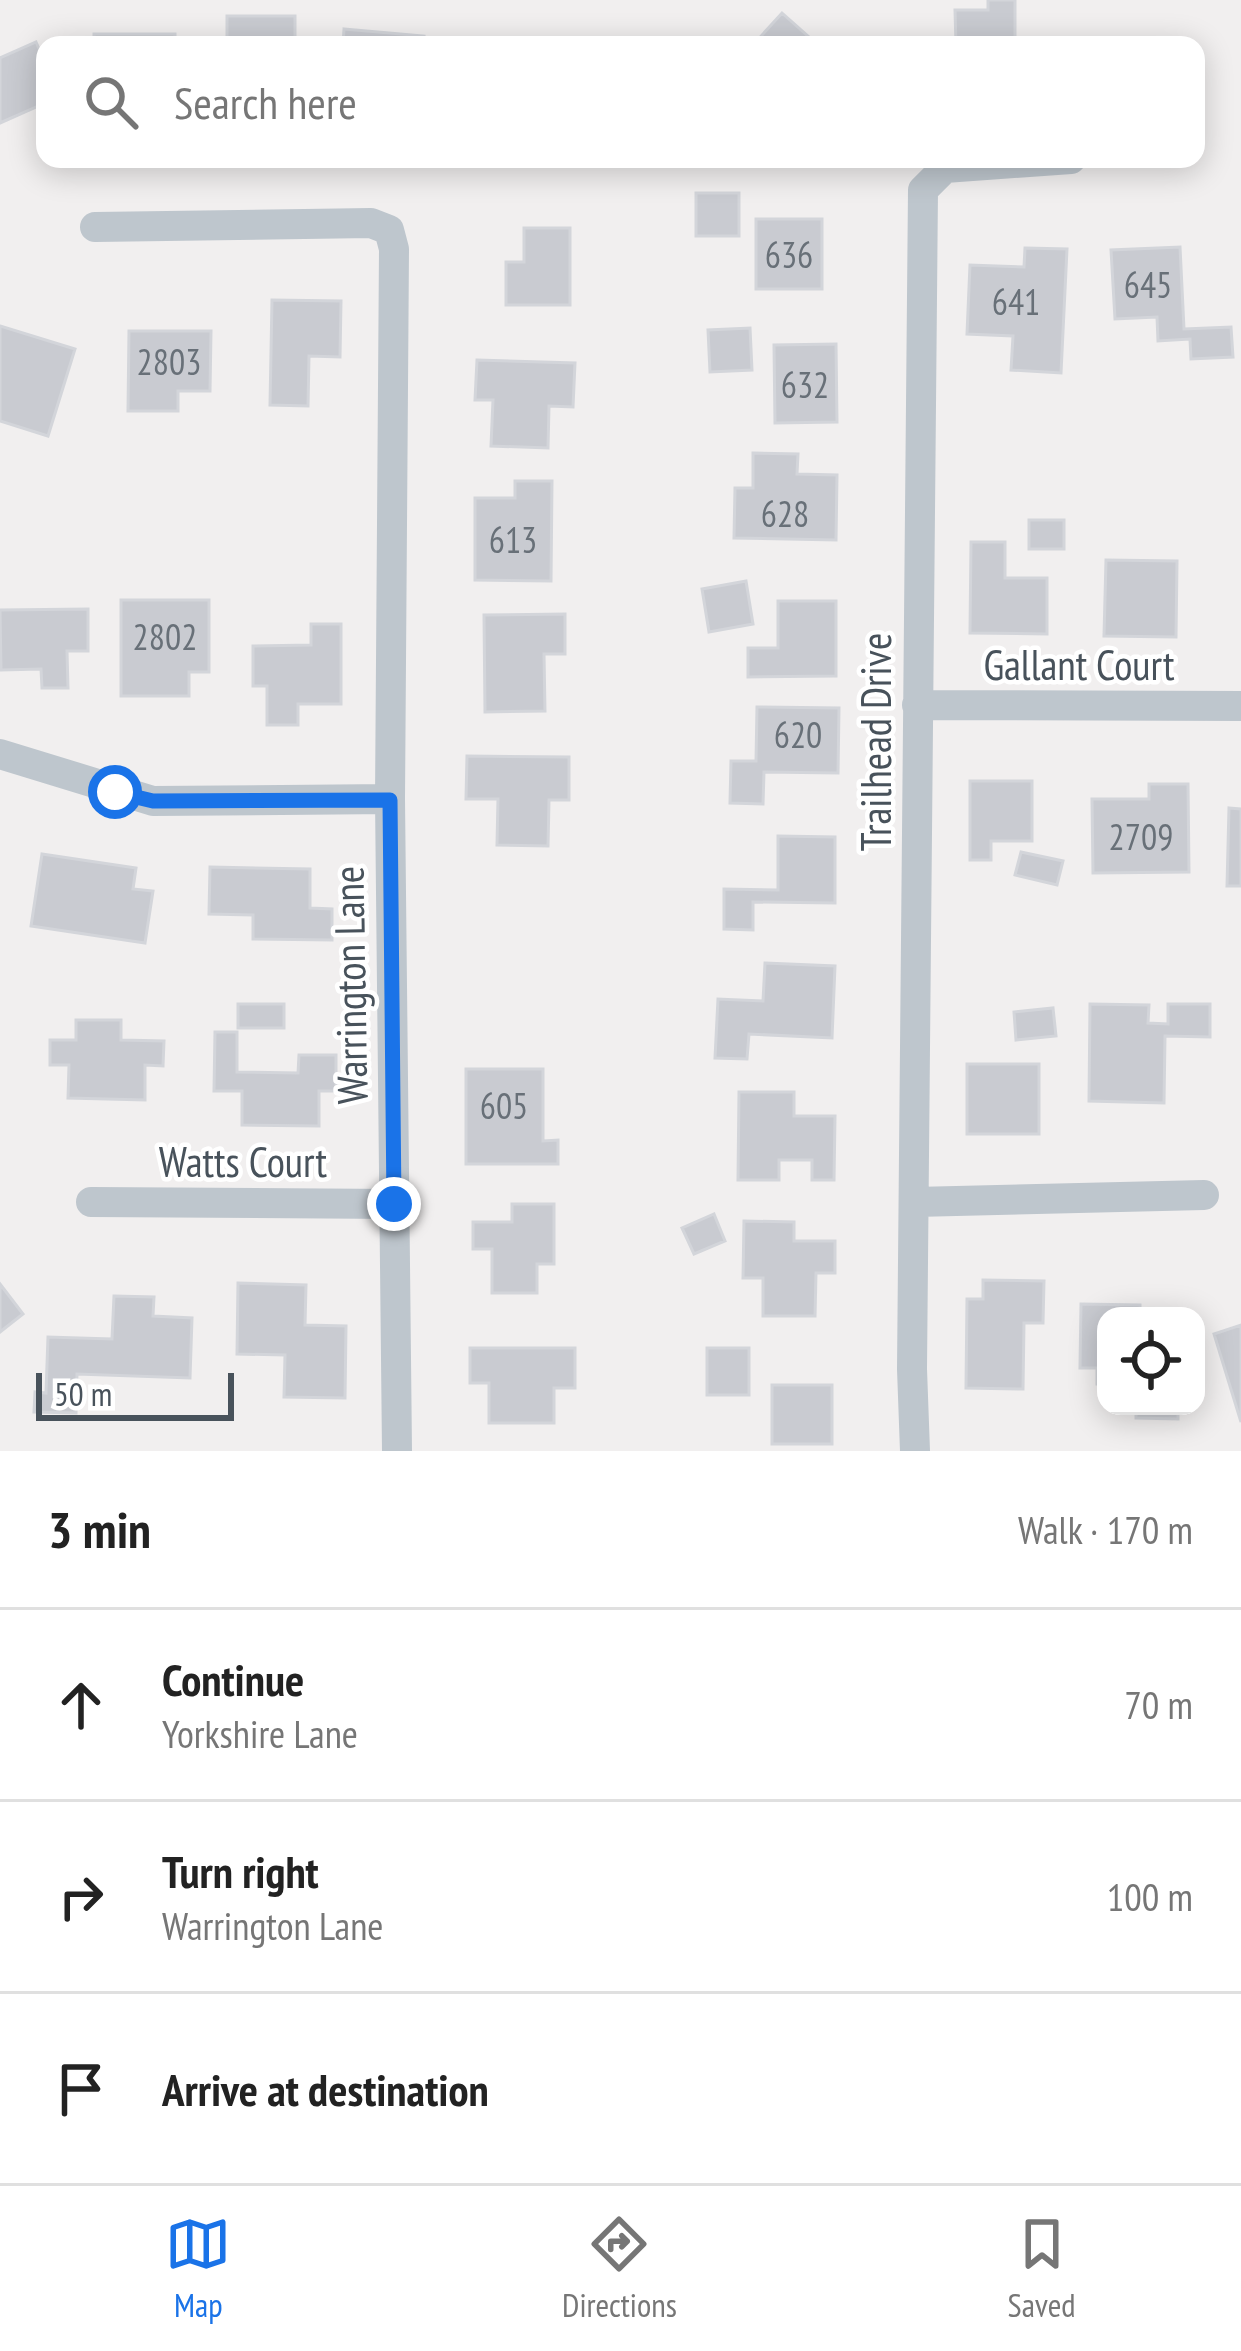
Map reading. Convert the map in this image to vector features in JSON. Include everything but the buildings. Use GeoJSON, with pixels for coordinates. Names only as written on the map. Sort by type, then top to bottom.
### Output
{"type":"FeatureCollection","features":[{"type":"Feature","properties":{"kind":"street","name":"Trailhead Drive"},"geometry":{"type":"LineString","coordinates":[[915,1451],[923,190],[945,168]]}},
{"type":"Feature","properties":{"kind":"street","name":"Warrington Lane"},"geometry":{"type":"LineString","coordinates":[[95,227],[371,223],[389,230],[394,249],[390,800],[397,1451]]}},
{"type":"Feature","properties":{"kind":"street","name":"Gallant Court"},"geometry":{"type":"LineString","coordinates":[[917,705],[1241,706]]}},
{"type":"Feature","properties":{"kind":"street"},"geometry":{"type":"LineString","coordinates":[[0,754],[153,801],[390,800]]}},
{"type":"Feature","properties":{"kind":"street"},"geometry":{"type":"LineString","coordinates":[[915,1202],[1204,1195]]}},
{"type":"Feature","properties":{"kind":"street","name":"Watts Court"},"geometry":{"type":"LineString","coordinates":[[91,1202],[394,1204]]}},
{"type":"Feature","properties":{"kind":"route"},"geometry":{"type":"LineString","coordinates":[[115,792],[153,801],[390,800],[394,1204]]}}]}
